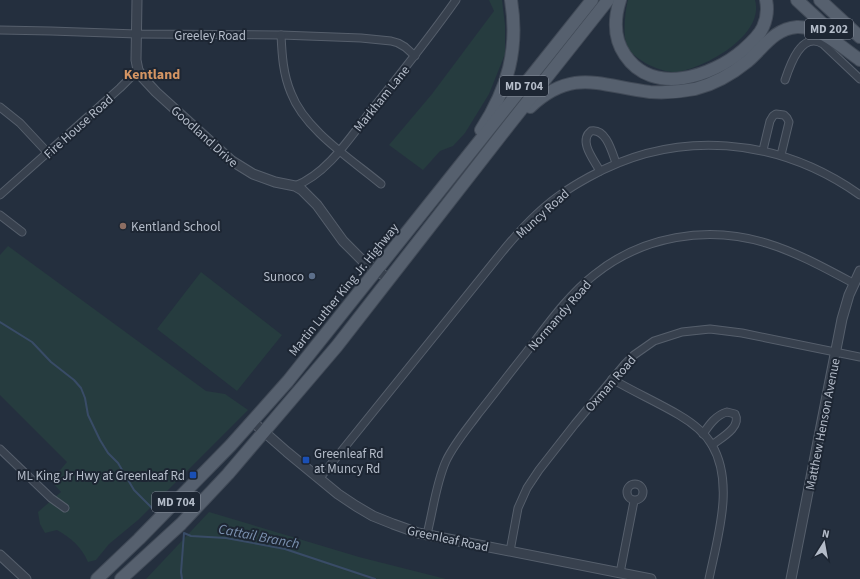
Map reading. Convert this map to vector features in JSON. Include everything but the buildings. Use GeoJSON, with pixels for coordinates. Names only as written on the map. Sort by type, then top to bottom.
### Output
{"type":"FeatureCollection","features":[{"type":"Feature","properties":{"kind":"main road"},"geometry":{"type":"LineString","coordinates":[[455,172],[488,119],[508,74],[512,57],[514,30],[511,0]]}},
{"type":"Feature","properties":{"kind":"main road","name":"Martin Luther King Jr. Highway"},"geometry":{"type":"LineString","coordinates":[[97,579],[139,540],[253,422],[288,381],[592,0]]}},
{"type":"Feature","properties":{"kind":"main road","name":"MD 704"},"geometry":{"type":"LineString","coordinates":[[121,579],[194,510],[228,474],[337,346],[608,0]]}},
{"type":"Feature","properties":{"kind":"main road"},"geometry":{"type":"LineString","coordinates":[[620,0],[616,16],[616,32],[620,46],[627,58],[637,68],[650,75],[676,79],[695,76],[714,68],[734,57],[748,45],[763,27],[767,14],[766,0]]}},
{"type":"Feature","properties":{"kind":"main road","name":"MD 202"},"geometry":{"type":"LineString","coordinates":[[797,0],[860,59]]}},
{"type":"Feature","properties":{"kind":"main road","name":"MD 202"},"geometry":{"type":"LineString","coordinates":[[820,0],[860,37]]}},
{"type":"Feature","properties":{"kind":"main road"},"geometry":{"type":"LineString","coordinates":[[832,0],[844,22]]}},
{"type":"Feature","properties":{"kind":"main road"},"geometry":{"type":"LineString","coordinates":[[482,160],[535,102],[551,91],[571,84],[592,82],[665,93],[696,88],[717,81],[732,73],[782,30],[803,27],[821,33],[860,59]]}},
{"type":"Feature","properties":{"kind":"street"},"geometry":{"type":"LineString","coordinates":[[137,0],[136,60],[138,70]]}},
{"type":"Feature","properties":{"kind":"street","name":"Markham Lane"},"geometry":{"type":"LineString","coordinates":[[295,186],[303,183],[318,173],[340,150],[415,56],[456,0]]}},
{"type":"Feature","properties":{"kind":"street","name":"Greeley Road"},"geometry":{"type":"LineString","coordinates":[[0,30],[137,34],[281,35],[361,38],[391,41],[405,47],[415,56]]}},
{"type":"Feature","properties":{"kind":"street"},"geometry":{"type":"LineString","coordinates":[[281,35],[283,67],[291,94],[299,110],[310,123],[381,184]]}},
{"type":"Feature","properties":{"kind":"street"},"geometry":{"type":"LineString","coordinates":[[785,80],[792,60],[805,44],[811,40],[819,41],[823,44],[860,79]]}},
{"type":"Feature","properties":{"kind":"street","name":"Fire House Road"},"geometry":{"type":"LineString","coordinates":[[0,195],[120,88],[138,70]]}},
{"type":"Feature","properties":{"kind":"street","name":"Goodland Drive"},"geometry":{"type":"LineString","coordinates":[[138,70],[156,92],[232,161],[253,174],[275,182],[295,186],[302,190],[317,205],[347,245],[362,260],[389,279]]}},
{"type":"Feature","properties":{"kind":"street"},"geometry":{"type":"LineString","coordinates":[[0,107],[20,123],[48,153]]}},
{"type":"Feature","properties":{"kind":"street"},"geometry":{"type":"LineString","coordinates":[[763,150],[772,118],[776,114],[782,114],[789,122],[781,155]]}},
{"type":"Feature","properties":{"kind":"street"},"geometry":{"type":"LineString","coordinates":[[600,171],[586,143],[586,136],[591,131],[597,130],[603,135],[616,163]]}},
{"type":"Feature","properties":{"kind":"street","name":"Muncy Road"},"geometry":{"type":"LineString","coordinates":[[319,479],[502,252],[532,218],[564,192],[600,171],[616,163],[656,151],[692,145],[730,146],[763,150],[796,160],[819,170],[860,195]]}},
{"type":"Feature","properties":{"kind":"street"},"geometry":{"type":"LineString","coordinates":[[0,215],[22,232]]}},
{"type":"Feature","properties":{"kind":"street","name":"Normandy Road"},"geometry":{"type":"LineString","coordinates":[[427,534],[444,466],[450,453],[464,432],[574,294],[594,275],[612,262],[634,250],[655,242],[697,234],[721,234],[764,242],[778,247],[853,283]]}},
{"type":"Feature","properties":{"kind":"street","name":"Matthew Henson Avenue"},"geometry":{"type":"LineString","coordinates":[[791,579],[844,309],[853,283],[860,271]]}},
{"type":"Feature","properties":{"kind":"street","name":"Oxman Road"},"geometry":{"type":"LineString","coordinates":[[510,551],[517,513],[528,488],[575,424],[612,379],[625,364],[646,346],[661,338],[692,330],[721,330],[860,357]]}},
{"type":"Feature","properties":{"kind":"street"},"geometry":{"type":"LineString","coordinates":[[612,379],[689,421],[712,445],[720,463],[724,488],[719,531],[709,579]]}},
{"type":"Feature","properties":{"kind":"street"},"geometry":{"type":"LineString","coordinates":[[703,434],[712,422],[720,415],[727,412],[735,414],[737,418],[735,427],[712,445]]}},
{"type":"Feature","properties":{"kind":"street","name":"Greenleaf Road"},"geometry":{"type":"LineString","coordinates":[[253,422],[338,494],[374,516],[418,533],[651,579]]}},
{"type":"Feature","properties":{"kind":"street"},"geometry":{"type":"LineString","coordinates":[[0,449],[51,498],[65,508]]}},
{"type":"Feature","properties":{"kind":"street"},"geometry":{"type":"LineString","coordinates":[[620,573],[634,501]]}},
{"type":"Feature","properties":{"kind":"street"},"geometry":{"type":"LineString","coordinates":[[0,555],[26,579]]}},
{"type":"Feature","properties":{"kind":"green space"},"geometry":{"type":"Polygon","coordinates":[[[489,0],[502,0],[505,25],[505,54],[489,94],[465,133],[453,146],[440,151],[423,170],[389,145],[432,94],[494,11],[489,0]]]}},
{"type":"Feature","properties":{"kind":"green space"},"geometry":{"type":"Polygon","coordinates":[[[628,0],[755,0],[756,13],[751,25],[742,37],[730,48],[702,64],[676,72],[670,72],[643,62],[628,48],[625,38],[625,17],[628,0]]]}},
{"type":"Feature","properties":{"kind":"green space"},"geometry":{"type":"Polygon","coordinates":[[[8,246],[206,391],[225,394],[248,410],[138,520],[109,544],[96,560],[88,562],[82,551],[75,543],[57,530],[45,533],[40,524],[38,512],[61,492],[51,481],[67,462],[0,395],[0,255],[8,246]]]}},
{"type":"Feature","properties":{"kind":"green space"},"geometry":{"type":"Polygon","coordinates":[[[201,272],[282,335],[237,391],[157,329],[201,272]]]}},
{"type":"Feature","properties":{"kind":"green space"},"geometry":{"type":"Polygon","coordinates":[[[209,512],[359,557],[446,579],[146,579],[209,512]]]}},
{"type":"Feature","properties":{"kind":"waterway","name":"Cattail Branch"},"geometry":{"type":"LineString","coordinates":[[0,322],[32,342],[51,362],[74,380],[81,388],[85,398],[88,415],[100,440],[108,453],[118,463],[134,490],[156,512]]}},
{"type":"Feature","properties":{"kind":"waterway","name":"Cattail Branch"},"geometry":{"type":"LineString","coordinates":[[182,579],[181,572],[184,533],[191,536],[226,538],[285,549],[375,579]]}},
{"type":"Feature","properties":{"kind":"place","name":"Kentland School"},"geometry":{"type":"Point","coordinates":[123,226]}},
{"type":"Feature","properties":{"kind":"place","name":"Sunoco"},"geometry":{"type":"Point","coordinates":[312,276]}},
{"type":"Feature","properties":{"kind":"place","name":"Greenleaf Rd at Muncy Rd"},"geometry":{"type":"Point","coordinates":[306,460]}},
{"type":"Feature","properties":{"kind":"place","name":"ML King Jr Hwy at Greenleaf Rd"},"geometry":{"type":"Point","coordinates":[193,475]}},
{"type":"Feature","properties":{"kind":"district","name":"Kentland"},"geometry":{"type":"Point","coordinates":[152,74]}}]}
